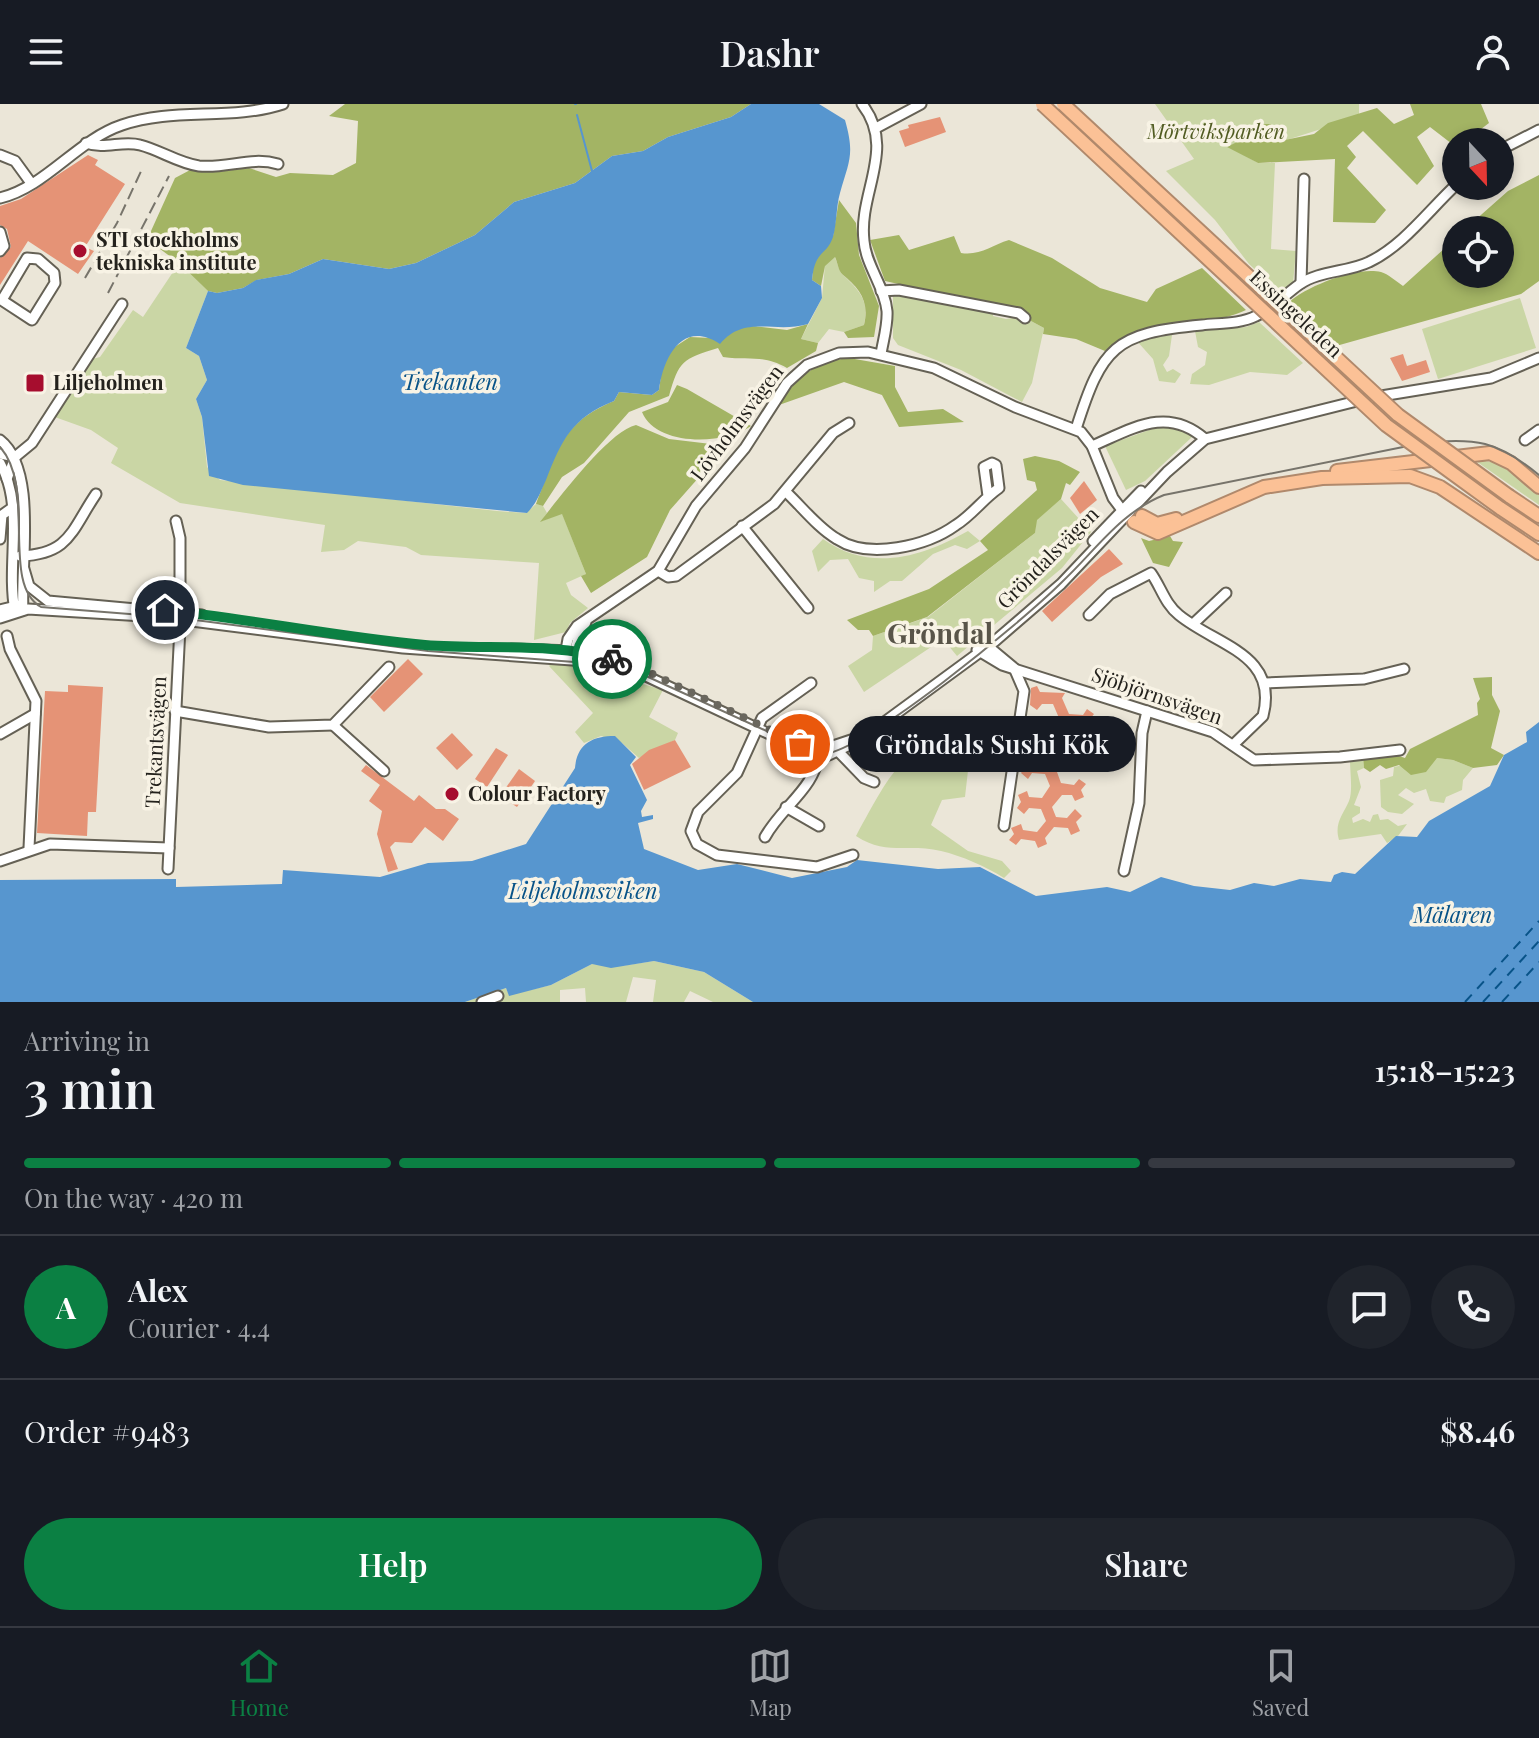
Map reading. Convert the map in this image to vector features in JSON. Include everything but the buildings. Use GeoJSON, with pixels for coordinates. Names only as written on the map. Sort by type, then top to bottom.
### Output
{"type":"FeatureCollection","features":[{"type":"Feature","properties":{"kind":"highway","name":"Essingeleden"},"geometry":{"type":"LineString","coordinates":[[1042,104],[1386,425],[1539,534]]}},
{"type":"Feature","properties":{"kind":"highway","name":"Essingeleden"},"geometry":{"type":"LineString","coordinates":[[1063,104],[1398,415],[1539,516]]}},
{"type":"Feature","properties":{"kind":"highway"},"geometry":{"type":"LineString","coordinates":[[1131,512],[1162,524],[1233,491],[1275,479],[1471,452],[1501,457],[1539,487]]}},
{"type":"Feature","properties":{"kind":"highway"},"geometry":{"type":"LineString","coordinates":[[1131,512],[1158,533],[1264,487],[1322,478],[1410,476],[1440,487],[1539,553]]}},
{"type":"Feature","properties":{"kind":"street"},"geometry":{"type":"LineString","coordinates":[[0,198],[31,183],[86,143],[124,124],[147,119],[264,109],[283,104]]}},
{"type":"Feature","properties":{"kind":"street"},"geometry":{"type":"LineString","coordinates":[[862,104],[876,128],[876,167],[863,229],[866,252],[887,312],[881,354]]}},
{"type":"Feature","properties":{"kind":"street"},"geometry":{"type":"LineString","coordinates":[[876,128],[921,104]]}},
{"type":"Feature","properties":{"kind":"street"},"geometry":{"type":"LineString","coordinates":[[1514,143],[1539,130]]}},
{"type":"Feature","properties":{"kind":"street"},"geometry":{"type":"LineString","coordinates":[[86,143],[96,147],[141,145],[197,166],[219,166],[259,159],[278,164]]}},
{"type":"Feature","properties":{"kind":"street"},"geometry":{"type":"LineString","coordinates":[[0,155],[15,161],[31,183]]}},
{"type":"Feature","properties":{"kind":"street"},"geometry":{"type":"LineString","coordinates":[[1301,283],[1304,179]]}},
{"type":"Feature","properties":{"kind":"street"},"geometry":{"type":"LineString","coordinates":[[1076,429],[1088,388],[1098,370],[1110,353],[1127,339],[1152,331],[1249,319],[1285,299],[1301,283],[1376,259],[1442,198]]}},
{"type":"Feature","properties":{"kind":"street"},"geometry":{"type":"LineString","coordinates":[[0,232],[4,246],[0,251]]}},
{"type":"Feature","properties":{"kind":"street"},"geometry":{"type":"LineString","coordinates":[[27,258],[38,259],[54,273],[55,283],[32,320],[7,307],[1,300],[27,258]]}},
{"type":"Feature","properties":{"kind":"street"},"geometry":{"type":"LineString","coordinates":[[881,291],[899,290],[1019,313],[1025,318]]}},
{"type":"Feature","properties":{"kind":"street"},"geometry":{"type":"LineString","coordinates":[[7,459],[32,443],[122,304]]}},
{"type":"Feature","properties":{"kind":"street","name":"Lövholmsvägen"},"geometry":{"type":"LineString","coordinates":[[570,655],[572,631],[658,571],[696,506],[745,448],[792,377],[807,365],[832,354],[857,351],[881,354],[950,374],[1015,407],[1076,429],[1092,446],[1113,498],[1131,512]]}},
{"type":"Feature","properties":{"kind":"street","name":"Gröndalsvägen"},"geometry":{"type":"LineString","coordinates":[[570,655],[646,676],[819,751],[836,750],[982,648],[1061,584],[1167,472],[1205,439],[1369,398],[1491,378],[1539,358]]}},
{"type":"Feature","properties":{"kind":"street"},"geometry":{"type":"LineString","coordinates":[[1092,446],[1171,419],[1188,424],[1205,439]]}},
{"type":"Feature","properties":{"kind":"street"},"geometry":{"type":"LineString","coordinates":[[658,571],[668,577],[676,576],[786,492],[833,433],[849,423]]}},
{"type":"Feature","properties":{"kind":"street"},"geometry":{"type":"LineString","coordinates":[[1525,440],[1539,430]]}},
{"type":"Feature","properties":{"kind":"street"},"geometry":{"type":"LineString","coordinates":[[0,440],[24,515],[18,556],[35,592],[58,603]]}},
{"type":"Feature","properties":{"kind":"street"},"geometry":{"type":"LineString","coordinates":[[0,447],[7,459],[18,556],[18,608]]}},
{"type":"Feature","properties":{"kind":"street"},"geometry":{"type":"LineString","coordinates":[[786,492],[836,539],[855,546],[881,548],[912,544],[947,530],[988,496]]}},
{"type":"Feature","properties":{"kind":"street"},"geometry":{"type":"LineString","coordinates":[[18,556],[52,552],[64,545],[96,494]]}},
{"type":"Feature","properties":{"kind":"street"},"geometry":{"type":"LineString","coordinates":[[0,539],[2,515],[12,508]]}},
{"type":"Feature","properties":{"kind":"street","name":"Trekantsvägen"},"geometry":{"type":"LineString","coordinates":[[168,869],[180,615],[180,538],[176,521]]}},
{"type":"Feature","properties":{"kind":"street"},"geometry":{"type":"LineString","coordinates":[[742,526],[808,608]]}},
{"type":"Feature","properties":{"kind":"street"},"geometry":{"type":"LineString","coordinates":[[18,608],[24,569]]}},
{"type":"Feature","properties":{"kind":"street"},"geometry":{"type":"LineString","coordinates":[[1089,615],[1110,594],[1151,573],[1167,602],[1193,624],[1255,665],[1266,683],[1263,716],[1233,745]]}},
{"type":"Feature","properties":{"kind":"street"},"geometry":{"type":"LineString","coordinates":[[1193,624],[1226,593]]}},
{"type":"Feature","properties":{"kind":"street"},"geometry":{"type":"LineString","coordinates":[[0,610],[58,603],[180,615],[350,642],[570,655]]}},
{"type":"Feature","properties":{"kind":"street"},"geometry":{"type":"LineString","coordinates":[[0,618],[18,608],[180,615]]}},
{"type":"Feature","properties":{"kind":"street"},"geometry":{"type":"LineString","coordinates":[[7,636],[10,649],[35,696],[29,848]]}},
{"type":"Feature","properties":{"kind":"street","name":"Sjöbjörnsvägen"},"geometry":{"type":"LineString","coordinates":[[982,648],[1014,668],[1213,732],[1254,760],[1340,757],[1400,750]]}},
{"type":"Feature","properties":{"kind":"street"},"geometry":{"type":"LineString","coordinates":[[333,725],[389,667]]}},
{"type":"Feature","properties":{"kind":"street"},"geometry":{"type":"LineString","coordinates":[[1004,826],[1024,691],[1014,668]]}},
{"type":"Feature","properties":{"kind":"street"},"geometry":{"type":"LineString","coordinates":[[1266,683],[1364,679],[1404,669]]}},
{"type":"Feature","properties":{"kind":"street"},"geometry":{"type":"LineString","coordinates":[[1024,691],[1040,676]]}},
{"type":"Feature","properties":{"kind":"street"},"geometry":{"type":"LineString","coordinates":[[811,683],[762,718],[737,773],[698,812],[691,825],[693,837],[706,851],[817,867],[853,855]]}},
{"type":"Feature","properties":{"kind":"street"},"geometry":{"type":"LineString","coordinates":[[175,711],[269,727],[333,725],[384,771]]}},
{"type":"Feature","properties":{"kind":"street"},"geometry":{"type":"LineString","coordinates":[[1124,871],[1139,803],[1142,733],[1147,711]]}},
{"type":"Feature","properties":{"kind":"street"},"geometry":{"type":"LineString","coordinates":[[0,734],[35,714]]}},
{"type":"Feature","properties":{"kind":"street"},"geometry":{"type":"LineString","coordinates":[[836,750],[864,778],[874,782]]}},
{"type":"Feature","properties":{"kind":"street"},"geometry":{"type":"LineString","coordinates":[[765,837],[786,807],[813,779],[819,751]]}},
{"type":"Feature","properties":{"kind":"street"},"geometry":{"type":"LineString","coordinates":[[786,807],[819,826]]}},
{"type":"Feature","properties":{"kind":"street"},"geometry":{"type":"LineString","coordinates":[[0,861],[29,848],[50,844],[169,848]]}},
{"type":"Feature","properties":{"kind":"street"},"geometry":{"type":"LineString","coordinates":[[482,1002],[498,996]]}},
{"type":"Feature","properties":{"kind":"green space"},"geometry":{"type":"Polygon","coordinates":[[[345,104],[751,104],[731,117],[668,137],[643,151],[612,156],[575,183],[514,202],[475,235],[416,263],[389,269],[323,259],[289,274],[217,293],[208,291],[152,243],[151,231],[175,178],[192,169],[216,172],[249,168],[276,177],[290,173],[333,175],[356,163],[358,121],[329,116],[345,104]]]}},
{"type":"Feature","properties":{"kind":"green space","name":"Mörtviksparken"},"geometry":{"type":"Polygon","coordinates":[[[1155,104],[1359,104],[1359,117],[1242,154],[1258,163],[1275,163],[1271,249],[1296,251],[1293,283],[1279,292],[1249,264],[1215,220],[1166,171],[1194,159],[1155,104]]]}},
{"type":"Feature","properties":{"kind":"green space"},"geometry":{"type":"Polygon","coordinates":[[[1410,104],[1481,104],[1489,123],[1482,128],[1442,128],[1442,136],[1430,127],[1417,137],[1434,166],[1417,185],[1363,131],[1347,146],[1356,157],[1347,168],[1386,210],[1375,223],[1333,222],[1335,159],[1258,163],[1227,147],[1253,134],[1261,124],[1271,124],[1280,141],[1314,134],[1328,123],[1377,108],[1394,124],[1414,115],[1410,104]]]}},
{"type":"Feature","properties":{"kind":"green space"},"geometry":{"type":"Polygon","coordinates":[[[1539,175],[1539,281],[1521,294],[1336,346],[1289,302],[1320,284],[1359,272],[1381,272],[1403,286],[1442,251],[1442,288],[1514,288],[1514,216],[1480,216],[1498,200],[1514,200],[1514,188],[1539,175]]]}},
{"type":"Feature","properties":{"kind":"green space"},"geometry":{"type":"Polygon","coordinates":[[[839,200],[856,223],[859,255],[879,306],[874,337],[848,338],[844,332],[864,325],[865,309],[862,296],[841,272],[835,257],[825,266],[821,286],[812,280],[814,260],[833,236],[839,200]]]}},
{"type":"Feature","properties":{"kind":"green space"},"geometry":{"type":"Polygon","coordinates":[[[899,235],[909,250],[954,236],[961,253],[968,254],[1009,240],[1052,258],[1100,288],[1147,302],[1156,289],[1202,268],[1246,310],[1228,317],[1139,331],[1105,351],[1076,339],[1043,334],[1044,328],[1031,321],[1024,312],[885,281],[870,240],[899,235]]]}},
{"type":"Feature","properties":{"kind":"green space"},"geometry":{"type":"Polygon","coordinates":[[[834,256],[841,272],[858,290],[864,302],[864,325],[844,332],[829,329],[818,343],[801,339],[822,298],[825,265],[834,256]]]}},
{"type":"Feature","properties":{"kind":"green space"},"geometry":{"type":"Polygon","coordinates":[[[179,263],[208,291],[186,348],[199,356],[207,380],[196,399],[202,417],[207,467],[220,480],[497,511],[526,513],[536,504],[543,506],[547,513],[542,521],[562,513],[586,574],[566,583],[571,595],[588,608],[570,623],[566,632],[534,640],[539,563],[421,555],[406,547],[358,541],[344,550],[321,552],[325,525],[180,503],[111,463],[118,448],[91,430],[52,416],[89,360],[100,357],[133,310],[143,317],[179,263]]]}},
{"type":"Feature","properties":{"kind":"green space"},"geometry":{"type":"Polygon","coordinates":[[[899,293],[993,311],[993,316],[1006,319],[1018,317],[1024,323],[1031,321],[1044,328],[1032,383],[1022,402],[961,370],[898,345],[893,338],[893,296],[899,293]]]}},
{"type":"Feature","properties":{"kind":"green space"},"geometry":{"type":"Polygon","coordinates":[[[1520,298],[1536,348],[1438,379],[1422,329],[1520,298]]]}},
{"type":"Feature","properties":{"kind":"green space"},"geometry":{"type":"Polygon","coordinates":[[[1259,322],[1303,363],[1287,375],[1250,372],[1209,385],[1190,384],[1192,374],[1205,365],[1207,352],[1198,347],[1195,331],[1246,327],[1259,322]]]}},
{"type":"Feature","properties":{"kind":"green space"},"geometry":{"type":"Polygon","coordinates":[[[808,324],[801,339],[818,343],[816,351],[787,368],[763,359],[723,357],[718,348],[689,359],[679,368],[669,396],[629,412],[584,463],[562,477],[543,506],[536,504],[555,455],[571,430],[582,419],[614,401],[619,392],[652,395],[659,390],[662,368],[670,350],[690,337],[711,338],[744,325],[787,330],[808,324]]]}},
{"type":"Feature","properties":{"kind":"green space"},"geometry":{"type":"Polygon","coordinates":[[[1172,335],[1169,356],[1163,365],[1167,372],[1173,369],[1181,374],[1175,383],[1159,381],[1153,359],[1136,340],[1172,335]]]}},
{"type":"Feature","properties":{"kind":"green space"},"geometry":{"type":"Polygon","coordinates":[[[849,358],[895,366],[895,387],[908,412],[943,409],[964,422],[899,427],[882,395],[844,382],[779,405],[792,386],[808,372],[849,358]]]}},
{"type":"Feature","properties":{"kind":"green space"},"geometry":{"type":"Polygon","coordinates":[[[677,385],[751,426],[725,437],[709,439],[676,437],[661,432],[642,412],[668,402],[677,385]]]}},
{"type":"Feature","properties":{"kind":"green space"},"geometry":{"type":"Polygon","coordinates":[[[636,425],[669,439],[711,444],[731,441],[670,510],[647,557],[591,593],[581,576],[586,574],[562,514],[540,522],[599,452],[612,439],[636,425]]]}},
{"type":"Feature","properties":{"kind":"green space"},"geometry":{"type":"Polygon","coordinates":[[[1163,425],[1184,428],[1192,437],[1145,481],[1126,490],[1105,446],[1163,425]]]}},
{"type":"Feature","properties":{"kind":"green space"},"geometry":{"type":"Polygon","coordinates":[[[1035,456],[1059,461],[1080,472],[1070,485],[1066,483],[1061,499],[1037,520],[1035,533],[927,617],[873,636],[869,630],[858,630],[847,620],[929,589],[988,550],[980,541],[1037,490],[1035,482],[1027,480],[1023,459],[1035,456]]]}},
{"type":"Feature","properties":{"kind":"green space"},"geometry":{"type":"Polygon","coordinates":[[[1473,459],[1503,464],[1539,493],[1539,505],[1473,459]]]}},
{"type":"Feature","properties":{"kind":"green space"},"geometry":{"type":"Polygon","coordinates":[[[1061,499],[1091,532],[1062,568],[957,656],[943,639],[864,692],[848,666],[872,650],[873,636],[928,617],[1035,533],[1036,520],[1061,499]]]}},
{"type":"Feature","properties":{"kind":"green space"},"geometry":{"type":"Polygon","coordinates":[[[968,531],[980,541],[967,549],[955,545],[933,554],[902,581],[890,581],[874,592],[874,581],[859,578],[848,559],[830,560],[818,572],[812,551],[823,539],[859,556],[896,558],[933,548],[968,531]]]}},
{"type":"Feature","properties":{"kind":"green space"},"geometry":{"type":"Polygon","coordinates":[[[1170,536],[1173,541],[1183,542],[1169,567],[1153,563],[1141,538],[1149,541],[1170,536]]]}},
{"type":"Feature","properties":{"kind":"green space"},"geometry":{"type":"Polygon","coordinates":[[[549,666],[586,667],[663,690],[649,717],[678,733],[675,740],[639,758],[622,743],[601,736],[584,743],[575,732],[593,713],[549,666]]]}},
{"type":"Feature","properties":{"kind":"green space"},"geometry":{"type":"Polygon","coordinates":[[[1492,677],[1492,695],[1500,711],[1491,748],[1504,755],[1497,765],[1473,768],[1437,758],[1426,772],[1411,775],[1399,765],[1386,769],[1380,765],[1370,772],[1364,768],[1363,757],[1390,753],[1405,758],[1410,749],[1478,715],[1477,703],[1480,699],[1473,678],[1492,677]]]}},
{"type":"Feature","properties":{"kind":"green space"},"geometry":{"type":"Polygon","coordinates":[[[964,718],[971,744],[965,797],[942,800],[931,825],[968,851],[1002,861],[1011,871],[1004,878],[949,853],[877,846],[856,836],[898,767],[924,744],[964,718]]]}},
{"type":"Feature","properties":{"kind":"green space"},"geometry":{"type":"Polygon","coordinates":[[[1363,757],[1364,768],[1357,771],[1361,787],[1354,805],[1360,807],[1360,813],[1352,818],[1353,823],[1363,819],[1370,822],[1373,815],[1378,814],[1380,820],[1388,819],[1398,826],[1407,824],[1398,836],[1387,843],[1381,834],[1339,840],[1338,824],[1350,797],[1350,760],[1363,757]]]}},
{"type":"Feature","properties":{"kind":"green space"},"geometry":{"type":"Polygon","coordinates":[[[1437,758],[1473,768],[1463,780],[1462,790],[1446,797],[1444,803],[1430,801],[1426,789],[1414,793],[1406,788],[1398,795],[1414,804],[1402,814],[1388,812],[1381,807],[1380,780],[1393,776],[1394,767],[1437,758]]]}},
{"type":"Feature","properties":{"kind":"green space"},"geometry":{"type":"Polygon","coordinates":[[[654,961],[704,972],[753,1002],[713,1002],[690,991],[684,1002],[653,1002],[656,980],[633,977],[626,1002],[586,1002],[585,988],[560,990],[560,1002],[465,1002],[506,988],[509,995],[551,985],[592,964],[621,966],[654,961]]]}},
{"type":"Feature","properties":{"kind":"water","name":"Trekanten"},"geometry":{"type":"Polygon","coordinates":[[[751,104],[819,104],[845,120],[850,158],[833,237],[813,270],[812,280],[821,286],[822,298],[808,324],[750,327],[730,335],[720,344],[707,337],[685,339],[670,355],[659,390],[652,395],[619,392],[614,401],[578,423],[563,441],[538,498],[527,513],[243,485],[209,476],[202,417],[196,399],[207,380],[199,356],[186,348],[208,291],[217,293],[243,288],[256,280],[289,274],[323,259],[389,269],[416,263],[475,235],[514,202],[575,183],[612,156],[643,151],[668,137],[731,117],[751,104]]]}},
{"type":"Feature","properties":{"kind":"water","name":"Mälaren"},"geometry":{"type":"Polygon","coordinates":[[[1539,722],[1539,1002],[753,1002],[704,972],[654,961],[611,968],[592,964],[551,985],[509,996],[506,988],[465,1002],[0,1002],[0,880],[176,879],[176,887],[282,884],[283,870],[380,877],[428,863],[472,861],[526,844],[575,768],[582,747],[599,738],[615,736],[636,757],[630,765],[647,800],[641,811],[642,817],[653,815],[653,819],[638,823],[644,849],[698,870],[737,864],[792,878],[847,867],[857,860],[938,869],[980,867],[1036,896],[1107,887],[1130,892],[1161,877],[1194,886],[1230,890],[1254,883],[1274,886],[1300,879],[1331,882],[1334,875],[1342,872],[1355,874],[1396,836],[1417,837],[1429,821],[1490,786],[1504,755],[1527,742],[1526,732],[1539,722]]]}},
{"type":"Feature","properties":{"kind":"waterway"},"geometry":{"type":"LineString","coordinates":[[577,115],[592,171]]}},
{"type":"Feature","properties":{"kind":"ferry route"},"geometry":{"type":"LineString","coordinates":[[1465,1002],[1539,921]]}},
{"type":"Feature","properties":{"kind":"ferry route"},"geometry":{"type":"LineString","coordinates":[[1483,1002],[1539,941]]}},
{"type":"Feature","properties":{"kind":"ferry route"},"geometry":{"type":"LineString","coordinates":[[1502,1002],[1539,962]]}},
{"type":"Feature","properties":{"kind":"tram line"},"geometry":{"type":"LineString","coordinates":[[0,447],[11,465],[16,486],[22,578],[29,595],[41,607],[180,618],[428,651],[601,664],[646,676],[819,755],[841,749],[871,733],[944,682],[1043,600],[1109,533],[1135,511],[1164,495],[1441,441],[1472,442],[1498,448],[1539,475]]}},
{"type":"Feature","properties":{"kind":"railway"},"geometry":{"type":"LineString","coordinates":[[85,278],[117,223],[143,167]]}},
{"type":"Feature","properties":{"kind":"railway"},"geometry":{"type":"LineString","coordinates":[[108,293],[169,176]]}},
{"type":"Feature","properties":{"kind":"way so far"},"geometry":{"type":"LineString","coordinates":[[612,659],[648,672],[800,744]]}},
{"type":"Feature","properties":{"kind":"place","name":"STI stockholms tekniska institute"},"geometry":{"type":"Point","coordinates":[80,251]}},
{"type":"Feature","properties":{"kind":"place","name":"Liljeholmen"},"geometry":{"type":"Point","coordinates":[35,383]}},
{"type":"Feature","properties":{"kind":"place","name":"Gröndals Sushi Kök"},"geometry":{"type":"Point","coordinates":[800,744]}},
{"type":"Feature","properties":{"kind":"place","name":"Colour Factory"},"geometry":{"type":"Point","coordinates":[452,794]}},
{"type":"Feature","properties":{"kind":"district","name":"Gröndal"},"geometry":{"type":"Point","coordinates":[940,634]}},
{"type":"Feature","properties":{"kind":"route"},"geometry":{"type":"LineString","coordinates":[[165,610],[350,637],[427,645],[566,650],[612,659]]}},
{"type":"Feature","properties":{"kind":"water label","name":"Liljeholmsviken"},"geometry":{"type":"Point","coordinates":[583,891]}}]}
